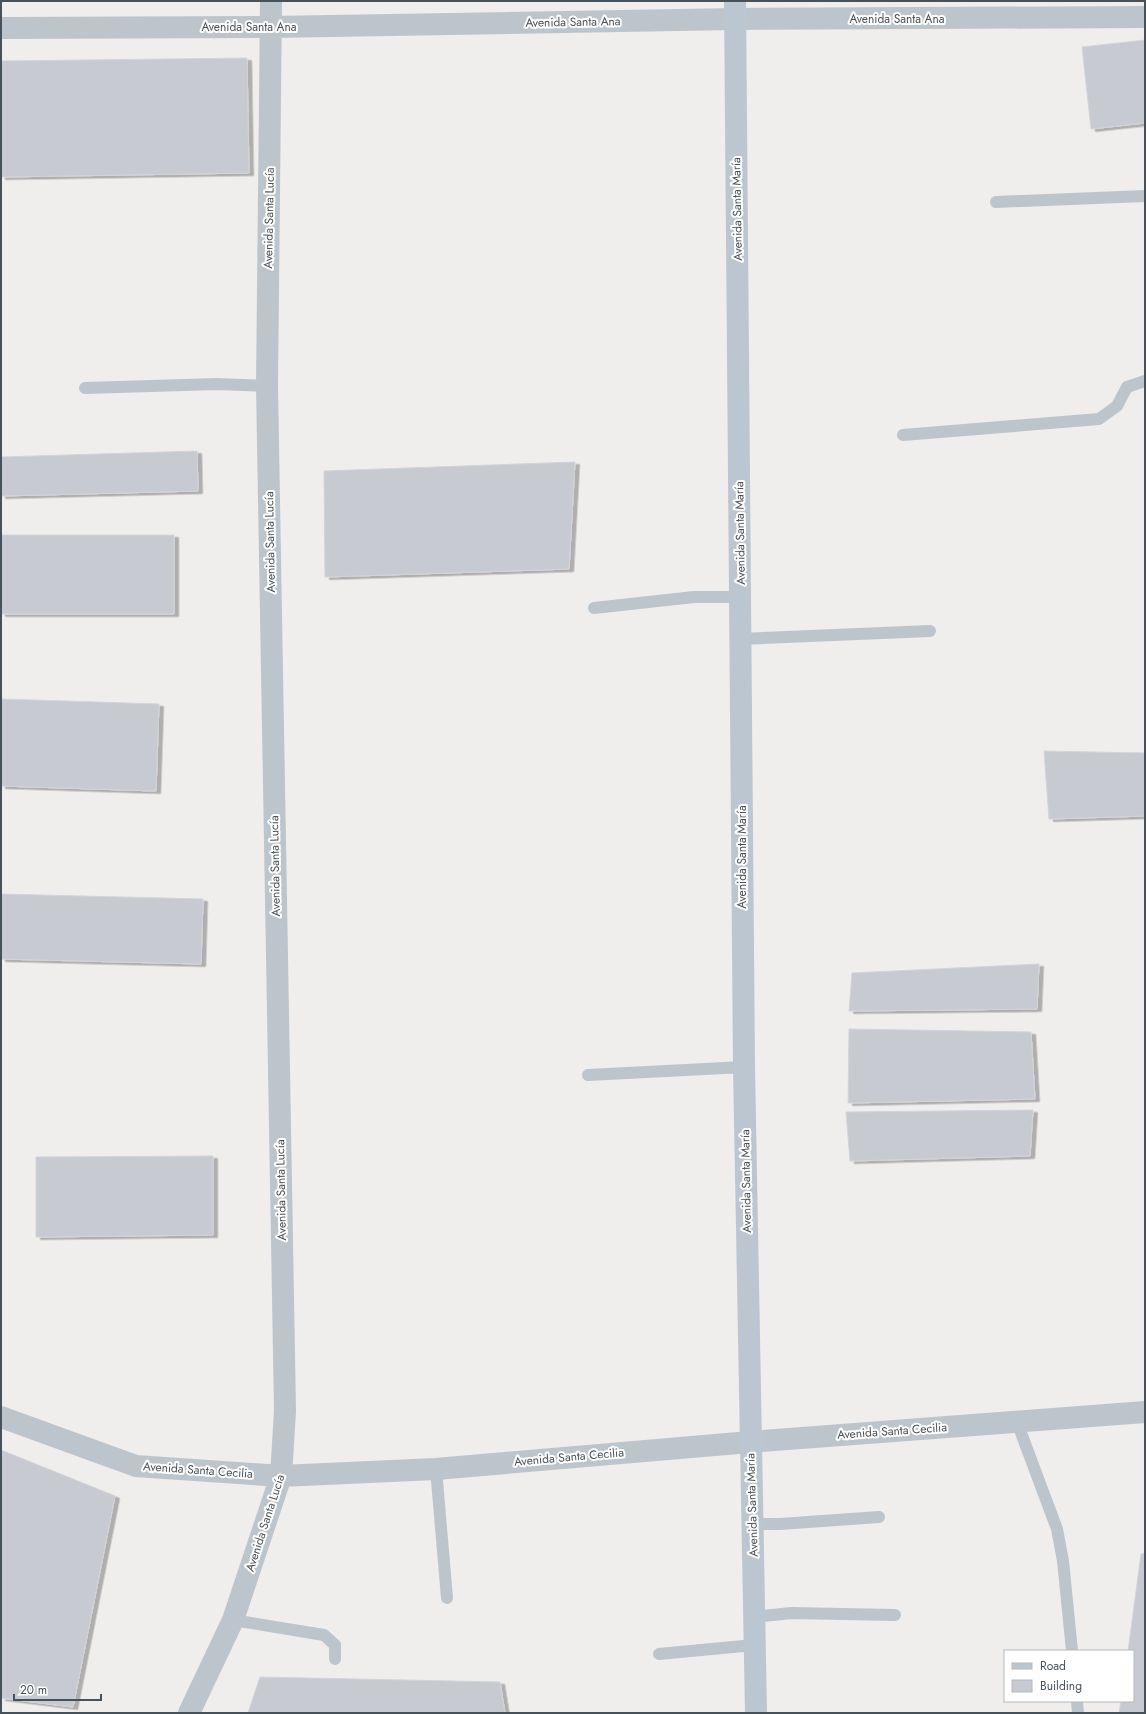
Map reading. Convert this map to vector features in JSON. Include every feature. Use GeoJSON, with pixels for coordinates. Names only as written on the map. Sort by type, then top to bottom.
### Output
{"type":"FeatureCollection","features":[{"type":"Feature","properties":{"kind":"street","name":"Avenida Santa Lucía"},"geometry":{"type":"LineString","coordinates":[[189,1713],[233,1620],[281,1476],[285,1395],[267,386],[271,1]]}},
{"type":"Feature","properties":{"kind":"street","name":"Avenida Santa Ana"},"geometry":{"type":"LineString","coordinates":[[1,28],[271,27],[735,10],[1145,17]]}},
{"type":"Feature","properties":{"kind":"street","name":"Avenida Santa María"},"geometry":{"type":"LineString","coordinates":[[735,10],[744,1067],[756,1713]]}},
{"type":"Feature","properties":{"kind":"street","name":"Avenida Santa Cecilia"},"geometry":{"type":"LineString","coordinates":[[1,1417],[136,1466],[281,1476],[436,1469],[750,1442],[1145,1412]]}},
{"type":"Feature","properties":{"kind":"lane"},"geometry":{"type":"LineString","coordinates":[[996,202],[1145,196]]}},
{"type":"Feature","properties":{"kind":"lane"},"geometry":{"type":"LineString","coordinates":[[903,435],[1099,418],[1117,406],[1127,387],[1145,381]]}},
{"type":"Feature","properties":{"kind":"lane"},"geometry":{"type":"LineString","coordinates":[[85,388],[218,384],[267,386]]}},
{"type":"Feature","properties":{"kind":"lane"},"geometry":{"type":"LineString","coordinates":[[594,608],[694,597],[740,597]]}},
{"type":"Feature","properties":{"kind":"lane"},"geometry":{"type":"LineString","coordinates":[[741,639],[930,631]]}},
{"type":"Feature","properties":{"kind":"lane"},"geometry":{"type":"LineString","coordinates":[[588,1075],[744,1067]]}},
{"type":"Feature","properties":{"kind":"lane"},"geometry":{"type":"LineString","coordinates":[[1017,1422],[1057,1529],[1063,1561],[1072,1650]]}},
{"type":"Feature","properties":{"kind":"lane"},"geometry":{"type":"LineString","coordinates":[[436,1469],[448,1598]]}},
{"type":"Feature","properties":{"kind":"lane"},"geometry":{"type":"LineString","coordinates":[[753,1524],[780,1524],[879,1517]]}},
{"type":"Feature","properties":{"kind":"lane"},"geometry":{"type":"LineString","coordinates":[[754,1617],[791,1613],[895,1615]]}},
{"type":"Feature","properties":{"kind":"lane"},"geometry":{"type":"LineString","coordinates":[[233,1620],[324,1635],[335,1645],[335,1659]]}},
{"type":"Feature","properties":{"kind":"lane"},"geometry":{"type":"LineString","coordinates":[[659,1654],[754,1645]]}},
{"type":"Feature","properties":{"kind":"lane"},"geometry":{"type":"LineString","coordinates":[[1077,1702],[1078,1713]]}},
{"type":"Feature","properties":{"kind":"building"},"geometry":{"type":"Polygon","coordinates":[[[1145,40],[1145,123],[1091,129],[1082,47],[1145,40]]]}},
{"type":"Feature","properties":{"kind":"building"},"geometry":{"type":"Polygon","coordinates":[[[247,58],[249,173],[1,177],[1,61],[247,58]]]}},
{"type":"Feature","properties":{"kind":"building"},"geometry":{"type":"Polygon","coordinates":[[[197,451],[198,491],[1,496],[1,457],[197,451]]]}},
{"type":"Feature","properties":{"kind":"building"},"geometry":{"type":"Polygon","coordinates":[[[575,462],[569,569],[325,577],[324,471],[575,462]]]}},
{"type":"Feature","properties":{"kind":"building"},"geometry":{"type":"Polygon","coordinates":[[[1,535],[174,535],[174,614],[1,614],[1,535]]]}},
{"type":"Feature","properties":{"kind":"building"},"geometry":{"type":"Polygon","coordinates":[[[1,699],[159,704],[156,791],[1,786],[1,699]]]}},
{"type":"Feature","properties":{"kind":"building"},"geometry":{"type":"Polygon","coordinates":[[[1044,751],[1145,753],[1145,816],[1049,819],[1044,751]]]}},
{"type":"Feature","properties":{"kind":"building"},"geometry":{"type":"Polygon","coordinates":[[[1,894],[203,899],[201,964],[1,959],[1,894]]]}},
{"type":"Feature","properties":{"kind":"building"},"geometry":{"type":"Polygon","coordinates":[[[1039,964],[1037,1009],[849,1011],[852,973],[1039,964]]]}},
{"type":"Feature","properties":{"kind":"building"},"geometry":{"type":"Polygon","coordinates":[[[849,1029],[1031,1032],[1035,1099],[848,1103],[849,1029]]]}},
{"type":"Feature","properties":{"kind":"building"},"geometry":{"type":"Polygon","coordinates":[[[1033,1110],[1030,1156],[850,1161],[846,1112],[1033,1110]]]}},
{"type":"Feature","properties":{"kind":"building"},"geometry":{"type":"Polygon","coordinates":[[[213,1156],[213,1235],[36,1237],[36,1157],[213,1156]]]}},
{"type":"Feature","properties":{"kind":"building"},"geometry":{"type":"Polygon","coordinates":[[[1,1450],[115,1496],[73,1707],[1,1698],[1,1450]]]}},
{"type":"Feature","properties":{"kind":"building"},"geometry":{"type":"Polygon","coordinates":[[[1145,1553],[1145,1713],[1119,1713],[1121,1702],[1134,1702],[1134,1650],[1128,1650],[1141,1554],[1145,1553]]]}},
{"type":"Feature","properties":{"kind":"building"},"geometry":{"type":"Polygon","coordinates":[[[260,1677],[500,1682],[505,1713],[248,1713],[260,1677]]]}}]}
